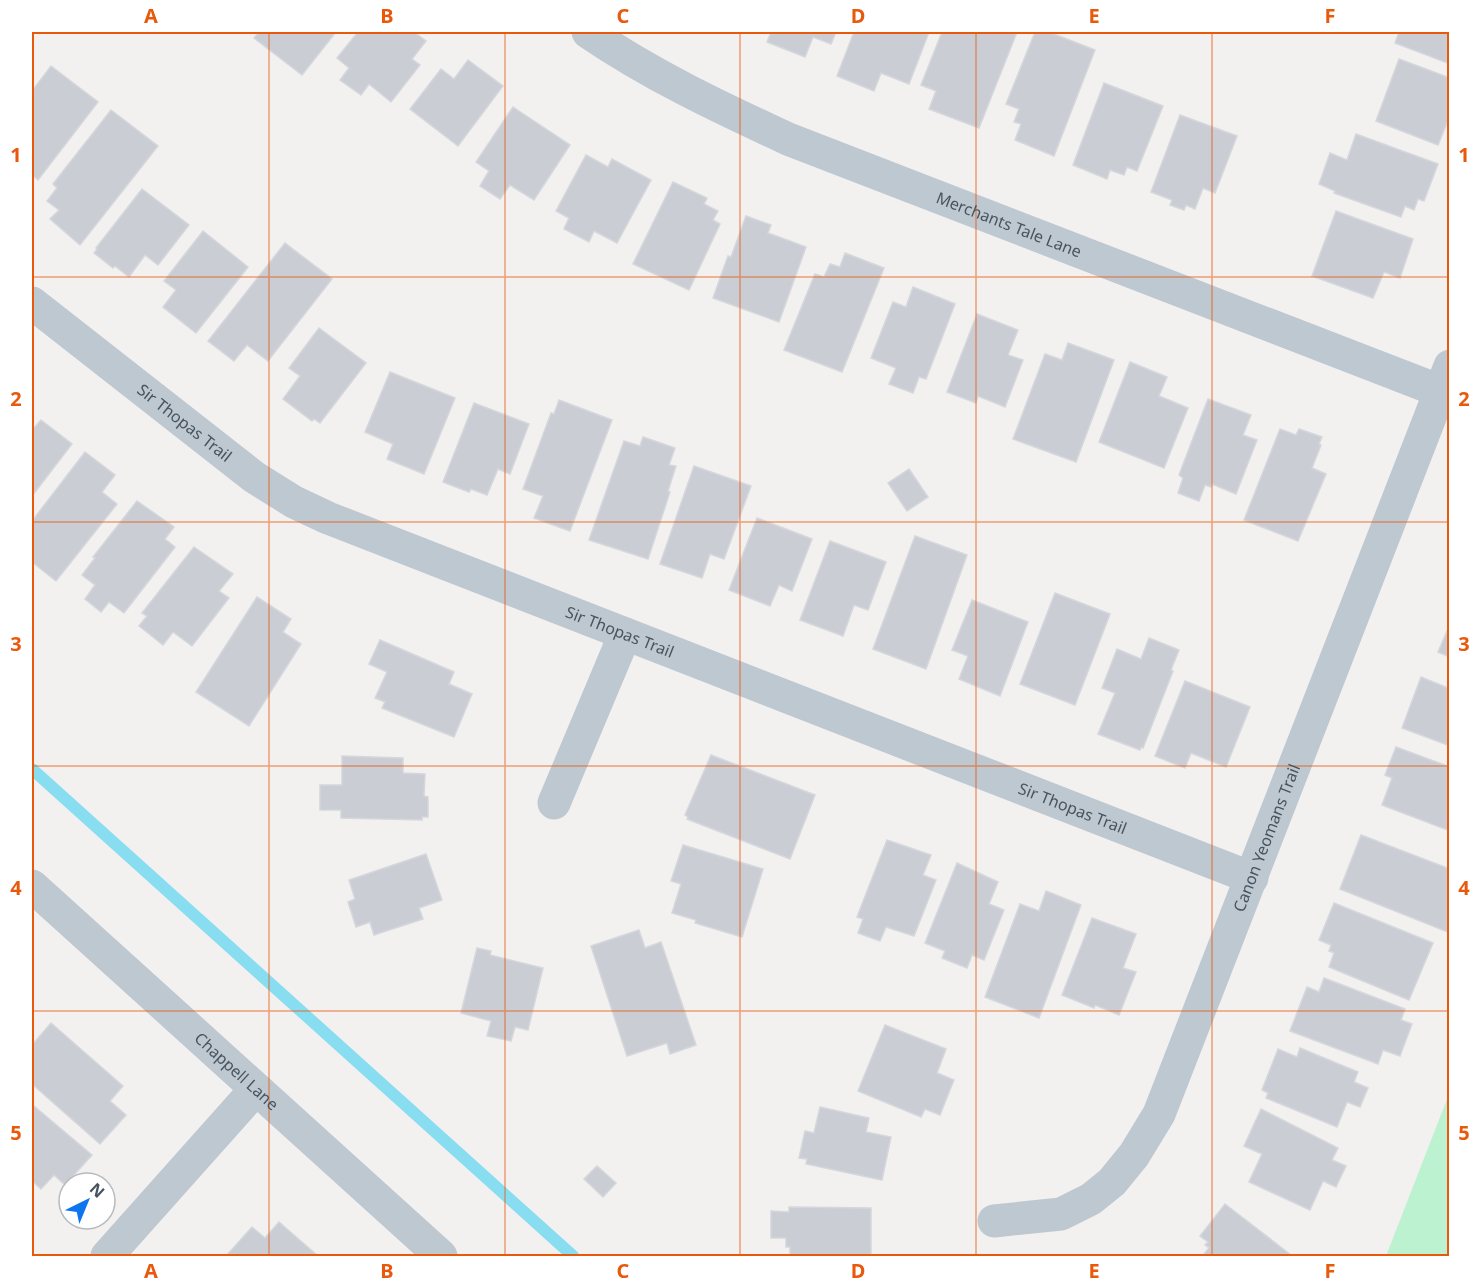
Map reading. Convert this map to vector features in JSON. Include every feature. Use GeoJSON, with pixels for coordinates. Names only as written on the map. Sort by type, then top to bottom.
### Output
{"type":"FeatureCollection","features":[{"type":"Feature","properties":{"kind":"street","name":"Merchants Tale Lane"},"geometry":{"type":"LineString","coordinates":[[588,32],[700,98],[788,139],[1445,378]]}},
{"type":"Feature","properties":{"kind":"street","name":"Sir Thopas Trail"},"geometry":{"type":"LineString","coordinates":[[32,303],[254,477],[294,502],[373,537],[1252,878]]}},
{"type":"Feature","properties":{"kind":"street","name":"Canon Yeomans Trail"},"geometry":{"type":"LineString","coordinates":[[994,1221],[1061,1214],[1091,1199],[1112,1182],[1134,1155],[1159,1114],[1445,378]]}},
{"type":"Feature","properties":{"kind":"street"},"geometry":{"type":"LineString","coordinates":[[554,803],[625,633]]}},
{"type":"Feature","properties":{"kind":"street","name":"Chappell Lane"},"geometry":{"type":"LineString","coordinates":[[32,886],[441,1257]]}},
{"type":"Feature","properties":{"kind":"street"},"geometry":{"type":"LineString","coordinates":[[107,1257],[255,1090]]}},
{"type":"Feature","properties":{"kind":"green space"},"geometry":{"type":"Polygon","coordinates":[[[1449,1094],[1449,1256],[1386,1256],[1449,1094]]]}},
{"type":"Feature","properties":{"kind":"building"},"geometry":{"type":"Polygon","coordinates":[[[259,32],[336,32],[302,75],[254,38],[259,32]]]}},
{"type":"Feature","properties":{"kind":"building"},"geometry":{"type":"Polygon","coordinates":[[[358,32],[414,32],[426,41],[412,59],[420,65],[391,102],[369,84],[361,95],[340,80],[349,68],[337,58],[358,32]]]}},
{"type":"Feature","properties":{"kind":"building"},"geometry":{"type":"Polygon","coordinates":[[[771,32],[836,32],[831,44],[813,37],[805,57],[767,42],[771,32]]]}},
{"type":"Feature","properties":{"kind":"building"},"geometry":{"type":"Polygon","coordinates":[[[854,32],[929,32],[909,84],[881,73],[874,91],[837,76],[854,32]]]}},
{"type":"Feature","properties":{"kind":"building"},"geometry":{"type":"Polygon","coordinates":[[[942,32],[1017,32],[979,128],[929,109],[936,91],[921,85],[942,32]]]}},
{"type":"Feature","properties":{"kind":"building"},"geometry":{"type":"Polygon","coordinates":[[[1035,32],[1049,32],[1095,50],[1054,156],[1015,140],[1021,124],[1014,122],[1019,109],[1006,104],[1035,32]]]}},
{"type":"Feature","properties":{"kind":"building"},"geometry":{"type":"Polygon","coordinates":[[[1399,32],[1450,32],[1450,64],[1395,43],[1399,32]]]}},
{"type":"Feature","properties":{"kind":"building"},"geometry":{"type":"Polygon","coordinates":[[[1399,59],[1450,78],[1450,124],[1447,123],[1438,145],[1376,121],[1399,59]]]}},
{"type":"Feature","properties":{"kind":"building"},"geometry":{"type":"Polygon","coordinates":[[[468,60],[503,86],[458,146],[410,109],[441,69],[454,79],[468,60]]]}},
{"type":"Feature","properties":{"kind":"building"},"geometry":{"type":"Polygon","coordinates":[[[51,66],[98,102],[38,180],[32,175],[32,91],[51,66]]]}},
{"type":"Feature","properties":{"kind":"building"},"geometry":{"type":"Polygon","coordinates":[[[1104,83],[1163,106],[1137,171],[1127,167],[1124,175],[1110,170],[1107,179],[1073,165],[1104,83]]]}},
{"type":"Feature","properties":{"kind":"building"},"geometry":{"type":"Polygon","coordinates":[[[513,107],[570,145],[534,200],[510,185],[500,199],[480,186],[489,171],[476,162],[513,107]]]}},
{"type":"Feature","properties":{"kind":"building"},"geometry":{"type":"Polygon","coordinates":[[[111,110],[158,146],[80,245],[50,219],[59,210],[47,201],[57,188],[53,184],[111,110]]]}},
{"type":"Feature","properties":{"kind":"building"},"geometry":{"type":"Polygon","coordinates":[[[1180,115],[1237,136],[1215,193],[1203,188],[1195,209],[1186,205],[1184,210],[1170,205],[1172,200],[1151,192],[1180,115]]]}},
{"type":"Feature","properties":{"kind":"building"},"geometry":{"type":"Polygon","coordinates":[[[1356,134],[1438,164],[1424,201],[1418,199],[1414,210],[1405,206],[1401,217],[1334,193],[1335,191],[1319,184],[1330,153],[1347,160],[1356,134]]]}},
{"type":"Feature","properties":{"kind":"building"},"geometry":{"type":"Polygon","coordinates":[[[586,155],[608,167],[612,159],[651,180],[617,243],[594,231],[589,242],[564,229],[569,218],[556,211],[586,155]]]}},
{"type":"Feature","properties":{"kind":"building"},"geometry":{"type":"Polygon","coordinates":[[[673,182],[707,198],[704,204],[718,211],[713,220],[720,224],[689,290],[633,264],[673,182]]]}},
{"type":"Feature","properties":{"kind":"building"},"geometry":{"type":"Polygon","coordinates":[[[142,189],[189,225],[158,265],[145,255],[129,277],[94,253],[142,189]]]}},
{"type":"Feature","properties":{"kind":"building"},"geometry":{"type":"Polygon","coordinates":[[[1336,211],[1413,239],[1400,278],[1384,272],[1373,298],[1312,276],[1336,211]]]}},
{"type":"Feature","properties":{"kind":"building"},"geometry":{"type":"Polygon","coordinates":[[[746,216],[771,225],[768,233],[806,247],[779,322],[713,298],[746,216]]]}},
{"type":"Feature","properties":{"kind":"building"},"geometry":{"type":"Polygon","coordinates":[[[203,231],[248,267],[196,333],[163,307],[176,290],[164,281],[203,231]]]}},
{"type":"Feature","properties":{"kind":"building"},"geometry":{"type":"Polygon","coordinates":[[[285,243],[332,279],[268,361],[247,345],[234,361],[208,341],[285,243]]]}},
{"type":"Feature","properties":{"kind":"building"},"geometry":{"type":"Polygon","coordinates":[[[845,253],[884,268],[842,372],[784,350],[815,274],[824,277],[830,264],[840,267],[845,253]]]}},
{"type":"Feature","properties":{"kind":"building"},"geometry":{"type":"Polygon","coordinates":[[[913,287],[955,304],[926,379],[919,377],[913,393],[889,384],[896,368],[871,358],[893,302],[906,307],[913,287]]]}},
{"type":"Feature","properties":{"kind":"building"},"geometry":{"type":"Polygon","coordinates":[[[977,314],[1018,330],[1008,355],[1023,360],[1005,407],[978,396],[976,403],[947,392],[977,314]]]}},
{"type":"Feature","properties":{"kind":"building"},"geometry":{"type":"Polygon","coordinates":[[[319,328],[366,363],[320,423],[314,419],[312,421],[283,399],[300,376],[289,368],[319,328]]]}},
{"type":"Feature","properties":{"kind":"building"},"geometry":{"type":"Polygon","coordinates":[[[1068,343],[1114,360],[1076,462],[1013,439],[1045,354],[1062,360],[1068,343]]]}},
{"type":"Feature","properties":{"kind":"building"},"geometry":{"type":"Polygon","coordinates":[[[1130,362],[1167,377],[1159,396],[1188,408],[1164,468],[1099,442],[1130,362]]]}},
{"type":"Feature","properties":{"kind":"building"},"geometry":{"type":"Polygon","coordinates":[[[390,372],[455,398],[424,474],[387,459],[393,444],[365,432],[390,372]]]}},
{"type":"Feature","properties":{"kind":"building"},"geometry":{"type":"Polygon","coordinates":[[[1208,399],[1251,415],[1243,435],[1257,440],[1236,494],[1212,484],[1211,487],[1205,485],[1199,501],[1178,493],[1183,478],[1179,475],[1208,399]]]}},
{"type":"Feature","properties":{"kind":"building"},"geometry":{"type":"Polygon","coordinates":[[[559,400],[612,420],[570,531],[534,518],[543,496],[523,489],[551,413],[554,414],[559,400]]]}},
{"type":"Feature","properties":{"kind":"building"},"geometry":{"type":"Polygon","coordinates":[[[474,403],[529,424],[510,474],[498,469],[487,495],[471,489],[469,492],[443,482],[474,403]]]}},
{"type":"Feature","properties":{"kind":"building"},"geometry":{"type":"Polygon","coordinates":[[[41,420],[72,444],[32,496],[32,430],[41,420]]]}},
{"type":"Feature","properties":{"kind":"building"},"geometry":{"type":"Polygon","coordinates":[[[1280,429],[1296,435],[1299,429],[1322,437],[1312,468],[1326,474],[1298,541],[1244,520],[1280,429]]]}},
{"type":"Feature","properties":{"kind":"building"},"geometry":{"type":"Polygon","coordinates":[[[643,437],[675,448],[669,465],[676,466],[648,559],[589,540],[624,441],[640,446],[643,437]]]}},
{"type":"Feature","properties":{"kind":"building"},"geometry":{"type":"Polygon","coordinates":[[[85,452],[115,475],[102,492],[117,504],[56,581],[32,562],[32,521],[85,452]]]}},
{"type":"Feature","properties":{"kind":"building"},"geometry":{"type":"Polygon","coordinates":[[[694,466],[751,486],[724,559],[710,554],[702,578],[660,564],[694,466]]]}},
{"type":"Feature","properties":{"kind":"building"},"geometry":{"type":"Polygon","coordinates":[[[909,469],[928,497],[907,511],[888,483],[909,469]]]}},
{"type":"Feature","properties":{"kind":"building"},"geometry":{"type":"Polygon","coordinates":[[[137,501],[174,527],[165,539],[175,547],[124,613],[109,602],[101,612],[85,599],[95,585],[82,575],[95,558],[93,557],[137,501]]]}},
{"type":"Feature","properties":{"kind":"building"},"geometry":{"type":"Polygon","coordinates":[[[757,518],[812,539],[792,591],[779,585],[770,606],[729,590],[757,518]]]}},
{"type":"Feature","properties":{"kind":"building"},"geometry":{"type":"Polygon","coordinates":[[[915,536],[967,555],[926,669],[873,649],[915,536]]]}},
{"type":"Feature","properties":{"kind":"building"},"geometry":{"type":"Polygon","coordinates":[[[830,541],[886,562],[868,610],[854,605],[843,636],[800,620],[830,541]]]}},
{"type":"Feature","properties":{"kind":"building"},"geometry":{"type":"Polygon","coordinates":[[[194,547],[233,574],[219,591],[229,598],[192,646],[173,632],[163,645],[139,626],[147,616],[142,613],[194,547]]]}},
{"type":"Feature","properties":{"kind":"building"},"geometry":{"type":"Polygon","coordinates":[[[1055,593],[1110,614],[1075,705],[1020,684],[1055,593]]]}},
{"type":"Feature","properties":{"kind":"building"},"geometry":{"type":"Polygon","coordinates":[[[257,597],[291,619],[283,632],[301,644],[249,726],[196,692],[257,597]]]}},
{"type":"Feature","properties":{"kind":"building"},"geometry":{"type":"Polygon","coordinates":[[[972,600],[1028,622],[1000,696],[959,679],[968,656],[952,650],[972,600]]]}},
{"type":"Feature","properties":{"kind":"building"},"geometry":{"type":"Polygon","coordinates":[[[1450,624],[1450,657],[1438,652],[1450,624]]]}},
{"type":"Feature","properties":{"kind":"building"},"geometry":{"type":"Polygon","coordinates":[[[1149,638],[1179,650],[1143,748],[1141,747],[1140,750],[1098,734],[1115,693],[1102,688],[1117,649],[1141,659],[1149,638]]]}},
{"type":"Feature","properties":{"kind":"building"},"geometry":{"type":"Polygon","coordinates":[[[380,640],[454,672],[449,684],[472,694],[454,737],[382,708],[385,702],[375,698],[387,672],[369,664],[380,640]]]}},
{"type":"Feature","properties":{"kind":"building"},"geometry":{"type":"Polygon","coordinates":[[[1421,677],[1448,688],[1450,684],[1450,746],[1402,728],[1421,677]]]}},
{"type":"Feature","properties":{"kind":"building"},"geometry":{"type":"Polygon","coordinates":[[[1185,681],[1250,707],[1226,767],[1191,753],[1185,768],[1155,756],[1185,681]]]}},
{"type":"Feature","properties":{"kind":"building"},"geometry":{"type":"Polygon","coordinates":[[[1396,747],[1450,767],[1450,831],[1382,805],[1392,778],[1385,775],[1396,747]]]}},
{"type":"Feature","properties":{"kind":"building"},"geometry":{"type":"Polygon","coordinates":[[[711,755],[815,795],[790,859],[687,819],[685,815],[711,755]]]}},
{"type":"Feature","properties":{"kind":"building"},"geometry":{"type":"Polygon","coordinates":[[[342,756],[403,758],[403,773],[425,774],[424,796],[428,797],[428,817],[422,817],[422,820],[341,818],[341,810],[320,810],[320,785],[342,785],[342,756]]]}},
{"type":"Feature","properties":{"kind":"building"},"geometry":{"type":"Polygon","coordinates":[[[1361,835],[1450,869],[1450,933],[1340,889],[1361,835]]]}},
{"type":"Feature","properties":{"kind":"building"},"geometry":{"type":"Polygon","coordinates":[[[887,840],[931,855],[923,875],[936,880],[914,936],[886,927],[880,941],[858,933],[863,919],[857,917],[887,840]]]}},
{"type":"Feature","properties":{"kind":"building"},"geometry":{"type":"Polygon","coordinates":[[[683,845],[763,869],[742,937],[695,923],[696,920],[672,913],[681,884],[671,881],[683,845]]]}},
{"type":"Feature","properties":{"kind":"building"},"geometry":{"type":"Polygon","coordinates":[[[426,854],[442,900],[419,908],[423,919],[374,935],[370,922],[356,927],[348,902],[355,899],[349,880],[426,854]]]}},
{"type":"Feature","properties":{"kind":"building"},"geometry":{"type":"Polygon","coordinates":[[[957,863],[998,882],[989,904],[1004,910],[984,960],[972,955],[967,968],[942,958],[945,951],[925,943],[957,863]]]}},
{"type":"Feature","properties":{"kind":"building"},"geometry":{"type":"Polygon","coordinates":[[[1046,891],[1081,905],[1039,1018],[985,997],[1020,904],[1039,911],[1046,891]]]}},
{"type":"Feature","properties":{"kind":"building"},"geometry":{"type":"Polygon","coordinates":[[[1334,903],[1433,943],[1409,1000],[1329,967],[1334,953],[1329,951],[1331,945],[1319,940],[1334,903]]]}},
{"type":"Feature","properties":{"kind":"building"},"geometry":{"type":"Polygon","coordinates":[[[1092,918],[1136,934],[1123,968],[1136,972],[1119,1015],[1062,995],[1092,918]]]}},
{"type":"Feature","properties":{"kind":"building"},"geometry":{"type":"Polygon","coordinates":[[[639,930],[645,948],[661,942],[696,1045],[670,1054],[667,1043],[627,1056],[591,946],[639,930]]]}},
{"type":"Feature","properties":{"kind":"building"},"geometry":{"type":"Polygon","coordinates":[[[477,948],[491,951],[490,955],[543,968],[528,1030],[515,1027],[511,1041],[487,1036],[491,1021],[461,1013],[477,948]]]}},
{"type":"Feature","properties":{"kind":"building"},"geometry":{"type":"Polygon","coordinates":[[[1324,978],[1405,1009],[1401,1020],[1412,1024],[1400,1056],[1383,1050],[1378,1064],[1290,1031],[1307,987],[1319,992],[1324,978]]]}},
{"type":"Feature","properties":{"kind":"building"},"geometry":{"type":"Polygon","coordinates":[[[51,1023],[123,1086],[110,1101],[126,1115],[100,1144],[32,1084],[32,1045],[51,1023]]]}},
{"type":"Feature","properties":{"kind":"building"},"geometry":{"type":"Polygon","coordinates":[[[885,1025],[946,1049],[937,1073],[954,1080],[940,1115],[925,1109],[921,1117],[858,1091],[885,1025]]]}},
{"type":"Feature","properties":{"kind":"building"},"geometry":{"type":"Polygon","coordinates":[[[1300,1048],[1358,1072],[1354,1082],[1368,1088],[1360,1107],[1347,1102],[1337,1127],[1266,1098],[1268,1093],[1262,1090],[1278,1049],[1297,1057],[1300,1048]]]}},
{"type":"Feature","properties":{"kind":"building"},"geometry":{"type":"Polygon","coordinates":[[[34,1106],[92,1155],[78,1171],[57,1171],[57,1178],[54,1175],[41,1189],[32,1181],[32,1109],[34,1106]]]}},
{"type":"Feature","properties":{"kind":"building"},"geometry":{"type":"Polygon","coordinates":[[[820,1107],[869,1118],[866,1132],[891,1137],[882,1180],[806,1164],[807,1159],[799,1158],[805,1131],[814,1133],[820,1107]]]}},
{"type":"Feature","properties":{"kind":"building"},"geometry":{"type":"Polygon","coordinates":[[[1261,1109],[1338,1148],[1332,1160],[1346,1166],[1336,1187],[1323,1181],[1310,1210],[1249,1182],[1262,1154],[1244,1146],[1261,1109]]]}},
{"type":"Feature","properties":{"kind":"building"},"geometry":{"type":"Polygon","coordinates":[[[597,1166],[616,1183],[603,1197],[584,1179],[597,1166]]]}},
{"type":"Feature","properties":{"kind":"building"},"geometry":{"type":"Polygon","coordinates":[[[1225,1204],[1291,1255],[1206,1256],[1204,1254],[1209,1248],[1205,1245],[1208,1242],[1200,1236],[1225,1204]]]}},
{"type":"Feature","properties":{"kind":"building"},"geometry":{"type":"Polygon","coordinates":[[[789,1207],[871,1208],[871,1255],[790,1256],[790,1247],[786,1247],[786,1238],[771,1238],[771,1211],[789,1212],[789,1207]]]}},
{"type":"Feature","properties":{"kind":"building"},"geometry":{"type":"Polygon","coordinates":[[[279,1222],[318,1256],[226,1256],[252,1227],[265,1238],[279,1222]]]}},
{"type":"Feature","properties":{"kind":"waterway"},"geometry":{"type":"LineString","coordinates":[[32,769],[573,1256]]}}]}
